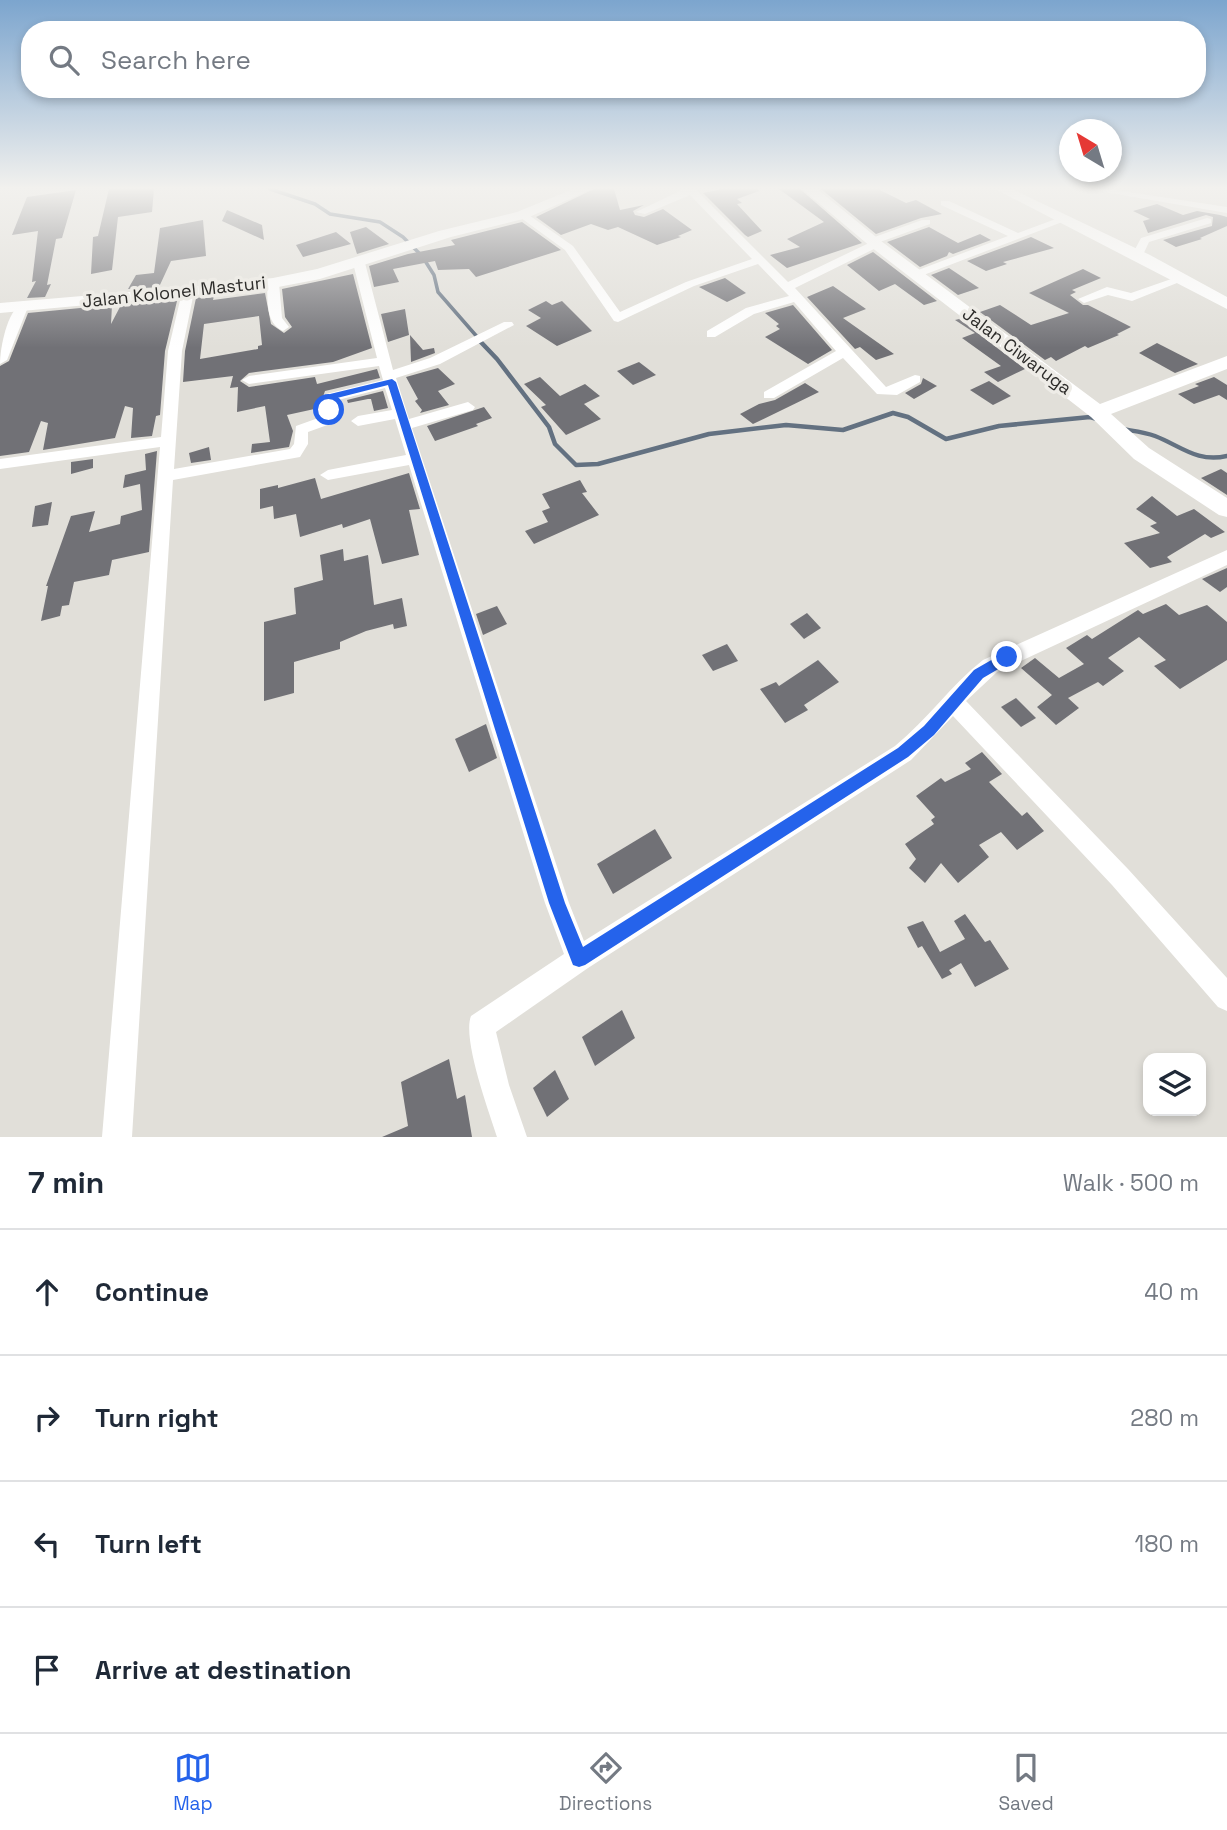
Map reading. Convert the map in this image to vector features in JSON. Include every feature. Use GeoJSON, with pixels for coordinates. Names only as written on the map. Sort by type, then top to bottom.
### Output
{"type":"FeatureCollection","features":[{"type":"Feature","properties":{"kind":"main road","name":"Jalan Kolonel Masturi"},"geometry":{"type":"LineString","coordinates":[[0,308],[273,283],[320,274],[421,242]]}},
{"type":"Feature","properties":{"kind":"street"},"geometry":{"type":"LineString","coordinates":[[561,242],[569,248],[607,306],[618,318],[624,318],[690,284],[759,260]]}},
{"type":"Feature","properties":{"kind":"street"},"geometry":{"type":"LineString","coordinates":[[741,242],[797,297],[882,391],[891,392],[915,379]]}},
{"type":"Feature","properties":{"kind":"street"},"geometry":{"type":"LineString","coordinates":[[787,287],[874,242]]}},
{"type":"Feature","properties":{"kind":"street","name":"Jalan Ciwaruga"},"geometry":{"type":"LineString","coordinates":[[874,242],[1098,412],[1132,446],[1227,509]]}},
{"type":"Feature","properties":{"kind":"street"},"geometry":{"type":"LineString","coordinates":[[917,274],[966,250],[994,242]]}},
{"type":"Feature","properties":{"kind":"street"},"geometry":{"type":"LineString","coordinates":[[1110,242],[1227,304]]}},
{"type":"Feature","properties":{"kind":"street"},"geometry":{"type":"LineString","coordinates":[[1138,256],[1143,242]]}},
{"type":"Feature","properties":{"kind":"street"},"geometry":{"type":"LineString","coordinates":[[359,263],[415,458],[557,903],[579,959]]}},
{"type":"Feature","properties":{"kind":"street"},"geometry":{"type":"LineString","coordinates":[[1084,299],[1107,291],[1132,297],[1181,279]]}},
{"type":"Feature","properties":{"kind":"street"},"geometry":{"type":"LineString","coordinates":[[273,283],[276,319],[283,327]]}},
{"type":"Feature","properties":{"kind":"street"},"geometry":{"type":"LineString","coordinates":[[117,1137],[176,337],[188,292]]}},
{"type":"Feature","properties":{"kind":"street"},"geometry":{"type":"LineString","coordinates":[[711,334],[750,310],[797,297]]}},
{"type":"Feature","properties":{"kind":"street"},"geometry":{"type":"LineString","coordinates":[[0,360],[22,307]]}},
{"type":"Feature","properties":{"kind":"street"},"geometry":{"type":"LineString","coordinates":[[167,476],[295,453],[301,444],[301,429],[328,420],[333,396],[389,373],[435,361],[508,325]]}},
{"type":"Feature","properties":{"kind":"street"},"geometry":{"type":"LineString","coordinates":[[769,395],[844,352]]}},
{"type":"Feature","properties":{"kind":"street"},"geometry":{"type":"LineString","coordinates":[[1098,412],[1227,362]]}},
{"type":"Feature","properties":{"kind":"street"},"geometry":{"type":"LineString","coordinates":[[249,380],[389,373]]}},
{"type":"Feature","properties":{"kind":"street"},"geometry":{"type":"LineString","coordinates":[[358,421],[403,419],[468,407]]}},
{"type":"Feature","properties":{"kind":"street"},"geometry":{"type":"LineString","coordinates":[[0,464],[168,441]]}},
{"type":"Feature","properties":{"kind":"street"},"geometry":{"type":"LineString","coordinates":[[328,475],[415,458]]}},
{"type":"Feature","properties":{"kind":"street"},"geometry":{"type":"LineString","coordinates":[[512,1137],[495,1085],[481,1026],[579,959],[903,752],[929,731],[979,674],[998,661],[1227,556]]}},
{"type":"Feature","properties":{"kind":"street"},"geometry":{"type":"LineString","coordinates":[[953,702],[1120,877],[1227,998]]}},
{"type":"Feature","properties":{"kind":"building"},"geometry":{"type":"Polygon","coordinates":[[[37,242],[55,242],[47,285],[51,284],[45,297],[27,298],[36,281],[32,282],[37,242]]]}},
{"type":"Feature","properties":{"kind":"building"},"geometry":{"type":"Polygon","coordinates":[[[93,242],[115,242],[112,270],[91,274],[93,242]]]}},
{"type":"Feature","properties":{"kind":"building"},"geometry":{"type":"Polygon","coordinates":[[[158,242],[205,242],[206,256],[171,261],[159,287],[128,289],[136,275],[154,273],[158,242]]]}},
{"type":"Feature","properties":{"kind":"building"},"geometry":{"type":"Polygon","coordinates":[[[305,242],[351,244],[303,257],[296,245],[305,242]]]}},
{"type":"Feature","properties":{"kind":"building"},"geometry":{"type":"Polygon","coordinates":[[[353,242],[389,244],[357,254],[353,242]]]}},
{"type":"Feature","properties":{"kind":"building"},"geometry":{"type":"Polygon","coordinates":[[[453,242],[550,242],[561,250],[476,277],[469,269],[438,270],[435,261],[393,269],[399,282],[374,287],[369,266],[408,254],[455,245],[453,242]]]}},
{"type":"Feature","properties":{"kind":"building"},"geometry":{"type":"Polygon","coordinates":[[[792,242],[862,243],[787,268],[770,255],[800,247],[792,242]]]}},
{"type":"Feature","properties":{"kind":"building"},"geometry":{"type":"Polygon","coordinates":[[[887,242],[985,242],[953,254],[949,252],[947,256],[920,267],[887,242]]]}},
{"type":"Feature","properties":{"kind":"building"},"geometry":{"type":"Polygon","coordinates":[[[1018,242],[1042,242],[1054,248],[1003,262],[1007,264],[986,271],[967,261],[1018,242]]]}},
{"type":"Feature","properties":{"kind":"building"},"geometry":{"type":"Polygon","coordinates":[[[1167,242],[1192,242],[1176,247],[1167,242]]]}},
{"type":"Feature","properties":{"kind":"building"},"geometry":{"type":"Polygon","coordinates":[[[873,252],[937,301],[924,305],[895,284],[879,291],[847,265],[873,252]]]}},
{"type":"Feature","properties":{"kind":"building"},"geometry":{"type":"Polygon","coordinates":[[[949,268],[979,288],[958,295],[931,275],[949,268]]]}},
{"type":"Feature","properties":{"kind":"building"},"geometry":{"type":"Polygon","coordinates":[[[1083,269],[1101,278],[1072,290],[1076,292],[1070,295],[1083,305],[1131,327],[1117,334],[1119,335],[1088,348],[1085,346],[1056,361],[1051,357],[1045,360],[980,312],[1000,305],[1031,325],[1069,313],[1029,293],[1083,269]]]}},
{"type":"Feature","properties":{"kind":"building"},"geometry":{"type":"Polygon","coordinates":[[[353,274],[372,348],[333,362],[249,373],[240,381],[249,387],[315,377],[317,384],[377,369],[380,378],[325,391],[319,408],[287,415],[293,431],[289,447],[251,453],[252,444],[270,442],[265,406],[237,412],[238,387],[230,388],[233,376],[183,382],[185,351],[196,298],[214,296],[213,300],[265,293],[271,324],[284,333],[292,327],[285,317],[282,289],[353,274]],[[259,316],[204,324],[200,359],[258,349],[258,346],[262,345],[259,316]]]}},
{"type":"Feature","properties":{"kind":"building"},"geometry":{"type":"Polygon","coordinates":[[[725,278],[746,293],[727,302],[699,287],[725,278]]]}},
{"type":"Feature","properties":{"kind":"building"},"geometry":{"type":"Polygon","coordinates":[[[833,286],[866,309],[843,318],[894,354],[876,360],[860,347],[855,349],[807,297],[833,286]]]}},
{"type":"Feature","properties":{"kind":"building"},"geometry":{"type":"Polygon","coordinates":[[[177,301],[165,351],[160,415],[156,416],[152,436],[131,438],[133,408],[125,406],[115,438],[43,450],[48,423],[41,421],[29,452],[0,456],[0,366],[9,361],[28,313],[112,305],[111,324],[121,305],[177,301]]]}},
{"type":"Feature","properties":{"kind":"building"},"geometry":{"type":"Polygon","coordinates":[[[546,301],[552,305],[562,301],[592,331],[557,346],[526,326],[541,318],[528,310],[546,301]]]}},
{"type":"Feature","properties":{"kind":"building"},"geometry":{"type":"Polygon","coordinates":[[[793,305],[832,350],[808,364],[765,337],[780,329],[776,326],[779,324],[765,313],[793,305]]]}},
{"type":"Feature","properties":{"kind":"building"},"geometry":{"type":"Polygon","coordinates":[[[405,309],[409,335],[388,342],[381,314],[405,309]]]}},
{"type":"Feature","properties":{"kind":"building"},"geometry":{"type":"Polygon","coordinates":[[[959,319],[1025,369],[998,382],[984,372],[1001,366],[962,338],[975,333],[955,320],[959,319]]]}},
{"type":"Feature","properties":{"kind":"building"},"geometry":{"type":"Polygon","coordinates":[[[410,335],[423,350],[434,348],[435,353],[411,362],[410,335]]]}},
{"type":"Feature","properties":{"kind":"building"},"geometry":{"type":"Polygon","coordinates":[[[1157,343],[1198,364],[1175,373],[1139,353],[1157,343]]]}},
{"type":"Feature","properties":{"kind":"building"},"geometry":{"type":"Polygon","coordinates":[[[639,362],[656,375],[633,385],[617,371],[639,362]]]}},
{"type":"Feature","properties":{"kind":"building"},"geometry":{"type":"Polygon","coordinates":[[[438,368],[455,384],[438,391],[449,405],[420,413],[422,410],[415,401],[418,399],[406,377],[438,368]]]}},
{"type":"Feature","properties":{"kind":"building"},"geometry":{"type":"Polygon","coordinates":[[[540,377],[560,396],[585,384],[600,396],[584,404],[601,419],[566,435],[541,407],[546,405],[524,384],[540,377]]]}},
{"type":"Feature","properties":{"kind":"building"},"geometry":{"type":"Polygon","coordinates":[[[1214,377],[1227,385],[1227,400],[1219,395],[1194,404],[1178,394],[1199,386],[1195,384],[1214,377]]]}},
{"type":"Feature","properties":{"kind":"building"},"geometry":{"type":"Polygon","coordinates":[[[923,378],[937,386],[914,399],[905,393],[921,384],[923,378]]]}},
{"type":"Feature","properties":{"kind":"building"},"geometry":{"type":"Polygon","coordinates":[[[989,381],[1011,396],[993,405],[970,390],[989,381]]]}},
{"type":"Feature","properties":{"kind":"building"},"geometry":{"type":"Polygon","coordinates":[[[805,383],[819,392],[753,424],[740,414],[759,404],[775,400],[805,383]]]}},
{"type":"Feature","properties":{"kind":"building"},"geometry":{"type":"Polygon","coordinates":[[[383,391],[388,408],[374,411],[371,399],[348,403],[347,400],[383,391]]]}},
{"type":"Feature","properties":{"kind":"building"},"geometry":{"type":"Polygon","coordinates":[[[484,407],[492,418],[476,424],[478,426],[435,441],[427,426],[484,407]]]}},
{"type":"Feature","properties":{"kind":"building"},"geometry":{"type":"Polygon","coordinates":[[[209,447],[211,460],[191,463],[189,453],[209,447]]]}},
{"type":"Feature","properties":{"kind":"building"},"geometry":{"type":"Polygon","coordinates":[[[157,451],[149,552],[112,560],[109,575],[74,582],[69,605],[62,606],[60,616],[41,621],[46,586],[71,516],[95,511],[89,532],[120,524],[121,516],[142,510],[140,484],[123,488],[125,475],[146,470],[145,454],[157,451]]]}},
{"type":"Feature","properties":{"kind":"building"},"geometry":{"type":"Polygon","coordinates":[[[93,459],[93,468],[71,474],[71,462],[93,459]]]}},
{"type":"Feature","properties":{"kind":"building"},"geometry":{"type":"Polygon","coordinates":[[[1221,469],[1227,473],[1227,495],[1201,478],[1221,469]]]}},
{"type":"Feature","properties":{"kind":"building"},"geometry":{"type":"Polygon","coordinates":[[[409,473],[420,509],[409,510],[419,555],[382,564],[370,519],[343,528],[342,524],[300,537],[296,514],[274,519],[273,506],[260,509],[260,489],[278,485],[278,488],[315,478],[321,499],[409,473]]]}},
{"type":"Feature","properties":{"kind":"building"},"geometry":{"type":"Polygon","coordinates":[[[580,480],[587,492],[582,493],[599,515],[534,544],[525,531],[548,522],[542,511],[550,508],[542,494],[580,480]]]}},
{"type":"Feature","properties":{"kind":"building"},"geometry":{"type":"Polygon","coordinates":[[[1152,496],[1177,516],[1194,509],[1225,532],[1211,538],[1205,534],[1167,557],[1172,562],[1150,568],[1124,543],[1160,533],[1150,526],[1157,523],[1136,509],[1152,496]]]}},
{"type":"Feature","properties":{"kind":"building"},"geometry":{"type":"Polygon","coordinates":[[[52,502],[48,525],[32,527],[35,506],[52,502]]]}},
{"type":"Feature","properties":{"kind":"building"},"geometry":{"type":"Polygon","coordinates":[[[343,549],[344,561],[368,555],[374,605],[402,598],[407,626],[394,629],[393,624],[366,631],[340,642],[340,649],[294,662],[294,693],[264,701],[264,622],[296,614],[294,588],[323,580],[320,555],[343,549]]]}},
{"type":"Feature","properties":{"kind":"building"},"geometry":{"type":"Polygon","coordinates":[[[1227,568],[1227,587],[1220,592],[1202,579],[1227,568]]]}},
{"type":"Feature","properties":{"kind":"building"},"geometry":{"type":"Polygon","coordinates":[[[1166,604],[1179,615],[1207,605],[1227,622],[1227,660],[1180,689],[1154,666],[1166,660],[1139,637],[1108,658],[1124,671],[1103,686],[1098,682],[1068,698],[1079,708],[1056,725],[1037,707],[1052,695],[1021,668],[1035,658],[1059,678],[1084,664],[1066,648],[1087,635],[1092,639],[1138,610],[1143,614],[1166,604]]]}},
{"type":"Feature","properties":{"kind":"building"},"geometry":{"type":"Polygon","coordinates":[[[497,606],[507,624],[483,635],[476,614],[497,606]]]}},
{"type":"Feature","properties":{"kind":"building"},"geometry":{"type":"Polygon","coordinates":[[[807,613],[821,628],[804,639],[790,624],[807,613]]]}},
{"type":"Feature","properties":{"kind":"building"},"geometry":{"type":"Polygon","coordinates":[[[727,644],[738,661],[713,671],[702,655],[727,644]]]}},
{"type":"Feature","properties":{"kind":"building"},"geometry":{"type":"Polygon","coordinates":[[[818,660],[839,682],[804,705],[808,710],[785,723],[760,689],[776,682],[779,686],[818,660]]]}},
{"type":"Feature","properties":{"kind":"building"},"geometry":{"type":"Polygon","coordinates":[[[1016,698],[1036,718],[1021,727],[1001,707],[1016,698]]]}},
{"type":"Feature","properties":{"kind":"building"},"geometry":{"type":"Polygon","coordinates":[[[486,724],[497,758],[469,772],[455,739],[486,724]]]}},
{"type":"Feature","properties":{"kind":"building"},"geometry":{"type":"Polygon","coordinates":[[[982,752],[1002,774],[989,782],[1022,816],[1027,812],[1044,831],[1017,850],[1001,832],[979,845],[989,857],[958,883],[941,863],[925,883],[909,868],[916,859],[905,844],[934,824],[931,820],[935,817],[916,796],[941,778],[945,782],[971,769],[965,763],[982,752]]]}},
{"type":"Feature","properties":{"kind":"building"},"geometry":{"type":"Polygon","coordinates":[[[655,829],[672,858],[613,894],[597,864],[655,829]]]}},
{"type":"Feature","properties":{"kind":"building"},"geometry":{"type":"Polygon","coordinates":[[[965,914],[985,942],[990,940],[1009,969],[975,987],[961,963],[949,970],[952,974],[942,979],[922,946],[918,948],[907,927],[923,921],[940,952],[965,939],[954,921],[965,914]]]}},
{"type":"Feature","properties":{"kind":"building"},"geometry":{"type":"Polygon","coordinates":[[[622,1010],[635,1038],[595,1066],[582,1037],[622,1010]]]}},
{"type":"Feature","properties":{"kind":"building"},"geometry":{"type":"Polygon","coordinates":[[[449,1059],[457,1099],[465,1095],[472,1137],[382,1137],[408,1126],[401,1082],[449,1059]]]}},
{"type":"Feature","properties":{"kind":"building"},"geometry":{"type":"Polygon","coordinates":[[[555,1070],[569,1099],[547,1117],[533,1088],[555,1070]]]}},
{"type":"Feature","properties":{"kind":"waterway"},"geometry":{"type":"LineString","coordinates":[[408,242],[422,256],[434,275],[438,292],[479,339]]}},
{"type":"Feature","properties":{"kind":"waterway"},"geometry":{"type":"LineString","coordinates":[[477,338],[497,359],[549,427],[555,444],[576,465],[598,464],[709,434],[786,425],[843,430],[893,413],[908,417],[946,439],[999,426],[1090,417],[1097,419]]}},
{"type":"Feature","properties":{"kind":"waterway"},"geometry":{"type":"LineString","coordinates":[[1122,429],[1155,436],[1198,455],[1216,458],[1227,456]]}},
{"type":"Feature","properties":{"kind":"route"},"geometry":{"type":"LineString","coordinates":[[329,410],[330,398],[333,396],[392,382],[464,618],[557,903],[579,959],[903,752],[929,731],[979,674],[1007,657]]}}]}
